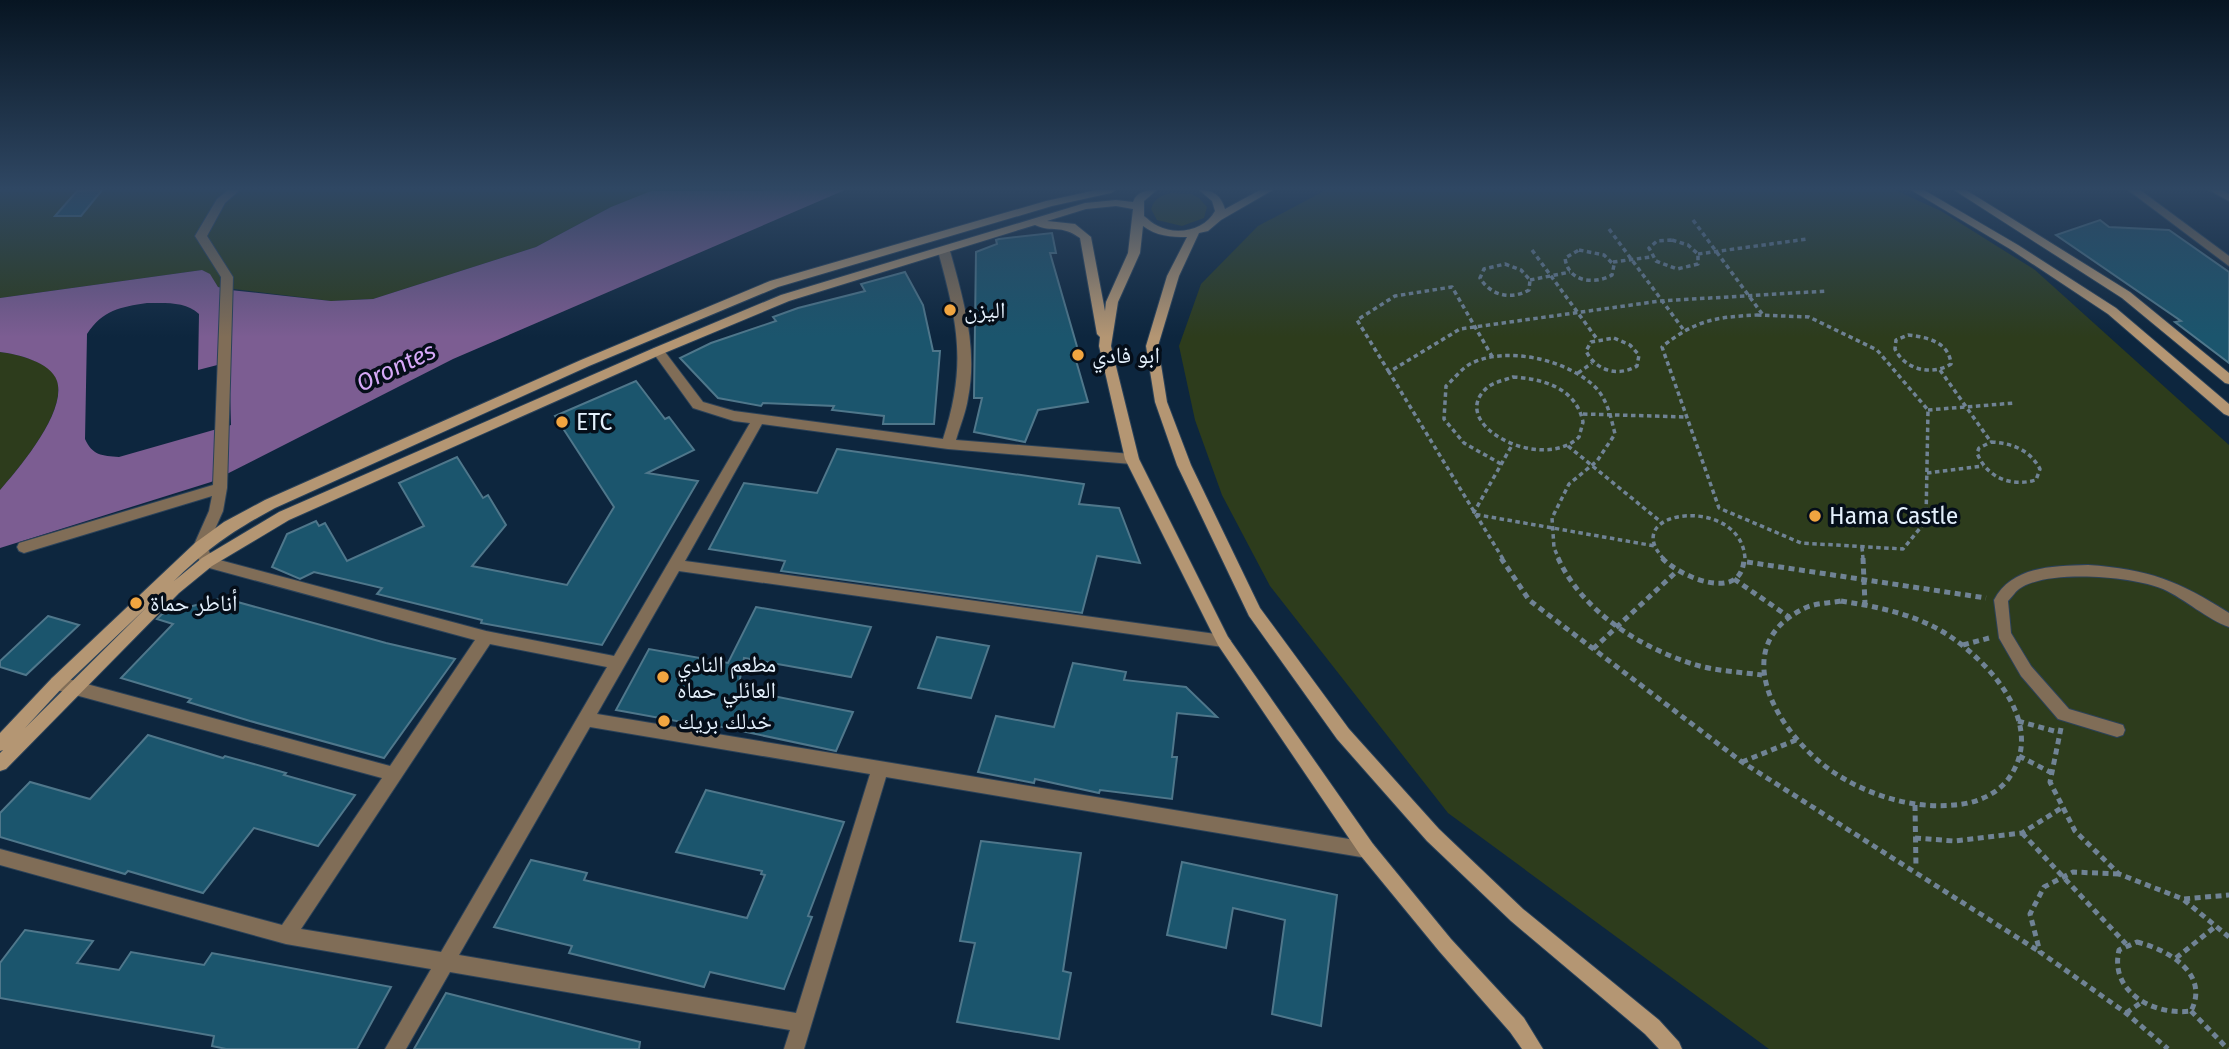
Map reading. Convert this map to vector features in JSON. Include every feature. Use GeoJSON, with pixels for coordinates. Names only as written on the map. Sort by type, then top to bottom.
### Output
{"type":"FeatureCollection","features":[{"type":"Feature","properties":{"kind":"main road"},"geometry":{"type":"LineString","coordinates":[[0,764],[174,589],[229,526],[270,504],[584,363],[775,284],[928,239]]}},
{"type":"Feature","properties":{"kind":"main road"},"geometry":{"type":"LineString","coordinates":[[0,744],[57,683],[204,554],[658,351],[785,298],[981,239]]}},
{"type":"Feature","properties":{"kind":"main road"},"geometry":{"type":"LineString","coordinates":[[1085,239],[1105,346],[1132,459],[1223,641],[1367,850],[1445,945],[1517,1025],[1532,1049]]}},
{"type":"Feature","properties":{"kind":"main road"},"geometry":{"type":"LineString","coordinates":[[1105,346],[1112,302],[1133,253],[1135,239]]}},
{"type":"Feature","properties":{"kind":"main road"},"geometry":{"type":"LineString","coordinates":[[1191,239],[1173,276],[1152,346],[1161,402],[1184,465],[1254,612],[1343,734],[1433,835],[1517,915],[1652,1027],[1672,1049]]}},
{"type":"Feature","properties":{"kind":"main road"},"geometry":{"type":"LineString","coordinates":[[2000,239],[2112,311],[2229,411]]}},
{"type":"Feature","properties":{"kind":"main road"},"geometry":{"type":"LineString","coordinates":[[2037,239],[2126,295],[2229,380]]}},
{"type":"Feature","properties":{"kind":"street"},"geometry":{"type":"LineString","coordinates":[[203,239],[227,277],[220,488],[204,554],[486,637],[618,663]]}},
{"type":"Feature","properties":{"kind":"street"},"geometry":{"type":"LineString","coordinates":[[2198,239],[2229,262]]}},
{"type":"Feature","properties":{"kind":"street"},"geometry":{"type":"LineString","coordinates":[[944,251],[959,304],[965,342],[963,392],[948,443]]}},
{"type":"Feature","properties":{"kind":"street"},"geometry":{"type":"LineString","coordinates":[[658,351],[698,405],[734,416],[948,443],[1132,459]]}},
{"type":"Feature","properties":{"kind":"street"},"geometry":{"type":"LineString","coordinates":[[395,1049],[759,419]]}},
{"type":"Feature","properties":{"kind":"street"},"geometry":{"type":"LineString","coordinates":[[24,547],[220,488]]}},
{"type":"Feature","properties":{"kind":"street"},"geometry":{"type":"LineString","coordinates":[[675,565],[1223,641]]}},
{"type":"Feature","properties":{"kind":"street"},"geometry":{"type":"LineString","coordinates":[[2117,730],[2064,714],[2025,671],[2004,634],[2001,600],[2015,584],[2043,573],[2115,573],[2161,582],[2204,604],[2229,621]]}},
{"type":"Feature","properties":{"kind":"street"},"geometry":{"type":"LineString","coordinates":[[286,935],[486,637]]}},
{"type":"Feature","properties":{"kind":"street"},"geometry":{"type":"LineString","coordinates":[[57,683],[394,774]]}},
{"type":"Feature","properties":{"kind":"street"},"geometry":{"type":"LineString","coordinates":[[586,719],[1367,850]]}},
{"type":"Feature","properties":{"kind":"street"},"geometry":{"type":"LineString","coordinates":[[794,1049],[880,768]]}},
{"type":"Feature","properties":{"kind":"street"},"geometry":{"type":"LineString","coordinates":[[0,857],[286,935],[802,1023]]}},
{"type":"Feature","properties":{"kind":"path"},"geometry":{"type":"LineString","coordinates":[[1616,239],[1683,329]]}},
{"type":"Feature","properties":{"kind":"path"},"geometry":{"type":"LineString","coordinates":[[1707,239],[1763,315]]}},
{"type":"Feature","properties":{"kind":"path"},"geometry":{"type":"LineString","coordinates":[[1698,254],[1807,239]]}},
{"type":"Feature","properties":{"kind":"path"},"geometry":{"type":"LineString","coordinates":[[1612,262],[1651,257],[1671,268],[1687,269],[1698,264],[1698,254],[1688,244],[1664,240],[1657,241],[1649,248],[1651,257]]}},
{"type":"Feature","properties":{"kind":"path"},"geometry":{"type":"LineString","coordinates":[[1532,250],[1597,339]]}},
{"type":"Feature","properties":{"kind":"path"},"geometry":{"type":"LineString","coordinates":[[1573,251],[1596,252],[1612,262],[1615,270],[1612,275],[1601,280],[1584,279],[1570,272],[1564,263],[1567,254],[1573,251]]}},
{"type":"Feature","properties":{"kind":"path"},"geometry":{"type":"LineString","coordinates":[[1505,264],[1521,270],[1530,279],[1531,285],[1523,293],[1508,296],[1492,292],[1480,278],[1481,273],[1489,266],[1505,264]]}},
{"type":"Feature","properties":{"kind":"path"},"geometry":{"type":"LineString","coordinates":[[1530,279],[1570,272]]}},
{"type":"Feature","properties":{"kind":"path"},"geometry":{"type":"LineString","coordinates":[[1493,358],[1451,287],[1395,296],[1357,320],[1473,514],[1529,600],[1742,762],[2040,952],[2126,1013],[2168,1049]]}},
{"type":"Feature","properties":{"kind":"path"},"geometry":{"type":"LineString","coordinates":[[1389,372],[1460,329],[1662,301],[1827,291]]}},
{"type":"Feature","properties":{"kind":"path"},"geometry":{"type":"LineString","coordinates":[[1763,315],[1809,317],[1877,350],[1928,410],[1926,521],[1903,549],[1801,543],[1719,508],[1662,347],[1683,329],[1701,319],[1763,315]]}},
{"type":"Feature","properties":{"kind":"path"},"geometry":{"type":"LineString","coordinates":[[1908,335],[1926,338],[1944,346],[1952,358],[1947,368],[1940,370],[1922,369],[1899,356],[1895,350],[1896,340],[1908,335]]}},
{"type":"Feature","properties":{"kind":"path"},"geometry":{"type":"LineString","coordinates":[[1614,338],[1630,345],[1639,355],[1637,366],[1625,372],[1608,370],[1592,363],[1586,351],[1591,341],[1597,339],[1614,338]]}},
{"type":"Feature","properties":{"kind":"path"},"geometry":{"type":"LineString","coordinates":[[1501,464],[1464,443],[1444,419],[1446,386],[1470,364],[1504,355],[1536,360],[1578,373],[1605,400],[1615,434],[1592,466],[1569,484],[1552,519],[1554,548],[1567,577],[1598,611],[1643,645],[1695,665],[1762,675]]}},
{"type":"Feature","properties":{"kind":"path"},"geometry":{"type":"LineString","coordinates":[[1883,357],[1899,356]]}},
{"type":"Feature","properties":{"kind":"path"},"geometry":{"type":"LineString","coordinates":[[1578,373],[1592,363]]}},
{"type":"Feature","properties":{"kind":"path"},"geometry":{"type":"LineString","coordinates":[[1940,370],[1991,442]]}},
{"type":"Feature","properties":{"kind":"path"},"geometry":{"type":"LineString","coordinates":[[1513,377],[1548,382],[1576,401],[1583,414],[1584,426],[1579,438],[1568,446],[1553,451],[1534,452],[1511,447],[1488,431],[1479,419],[1476,407],[1478,396],[1485,387],[1497,380],[1513,377]]}},
{"type":"Feature","properties":{"kind":"path"},"geometry":{"type":"LineString","coordinates":[[1928,410],[2015,403]]}},
{"type":"Feature","properties":{"kind":"path"},"geometry":{"type":"LineString","coordinates":[[1583,414],[1687,417]]}},
{"type":"Feature","properties":{"kind":"path"},"geometry":{"type":"LineString","coordinates":[[1984,444],[2012,444],[2031,455],[2037,462],[2040,475],[2036,480],[2019,484],[1999,478],[1983,466],[1977,453],[1984,444]]}},
{"type":"Feature","properties":{"kind":"path"},"geometry":{"type":"LineString","coordinates":[[1568,446],[1661,522]]}},
{"type":"Feature","properties":{"kind":"path"},"geometry":{"type":"LineString","coordinates":[[1473,514],[1511,447]]}},
{"type":"Feature","properties":{"kind":"path"},"geometry":{"type":"LineString","coordinates":[[1927,473],[1983,466]]}},
{"type":"Feature","properties":{"kind":"path"},"geometry":{"type":"LineString","coordinates":[[1473,514],[1655,546]]}},
{"type":"Feature","properties":{"kind":"path"},"geometry":{"type":"LineString","coordinates":[[1684,514],[1714,520],[1739,539],[1747,562],[1743,572],[1734,579],[1721,583],[1707,583],[1676,572],[1664,563],[1655,546],[1655,530],[1661,522],[1671,516],[1684,514]]}},
{"type":"Feature","properties":{"kind":"path"},"geometry":{"type":"LineString","coordinates":[[1862,547],[1865,604]]}},
{"type":"Feature","properties":{"kind":"path"},"geometry":{"type":"LineString","coordinates":[[1747,562],[2001,600]]}},
{"type":"Feature","properties":{"kind":"path"},"geometry":{"type":"LineString","coordinates":[[1594,649],[1676,572]]}},
{"type":"Feature","properties":{"kind":"path"},"geometry":{"type":"LineString","coordinates":[[1734,579],[1789,617]]}},
{"type":"Feature","properties":{"kind":"path"},"geometry":{"type":"LineString","coordinates":[[1841,601],[1865,604],[1882,606],[1923,621],[1962,645],[1994,676],[2016,711],[2023,746],[2013,776],[1990,797],[1956,807],[1914,805],[1860,787],[1830,770],[1796,740],[1773,707],[1762,675],[1765,646],[1779,623],[1805,607],[1841,601]]}},
{"type":"Feature","properties":{"kind":"path"},"geometry":{"type":"LineString","coordinates":[[1962,645],[2004,634]]}},
{"type":"Feature","properties":{"kind":"path"},"geometry":{"type":"LineString","coordinates":[[2064,714],[2050,782],[2075,831],[2119,874]]}},
{"type":"Feature","properties":{"kind":"path"},"geometry":{"type":"LineString","coordinates":[[2018,721],[2060,732]]}},
{"type":"Feature","properties":{"kind":"path"},"geometry":{"type":"LineString","coordinates":[[1742,762],[1796,740]]}},
{"type":"Feature","properties":{"kind":"path"},"geometry":{"type":"LineString","coordinates":[[2019,756],[2052,773]]}},
{"type":"Feature","properties":{"kind":"path"},"geometry":{"type":"LineString","coordinates":[[1914,805],[1916,868]]}},
{"type":"Feature","properties":{"kind":"path"},"geometry":{"type":"LineString","coordinates":[[1915,838],[1954,841],[2022,833],[2063,807]]}},
{"type":"Feature","properties":{"kind":"path"},"geometry":{"type":"LineString","coordinates":[[2022,833],[2126,944]]}},
{"type":"Feature","properties":{"kind":"path"},"geometry":{"type":"LineString","coordinates":[[2040,952],[2030,914],[2044,887],[2073,872],[2119,874],[2183,899],[2229,937]]}},
{"type":"Feature","properties":{"kind":"path"},"geometry":{"type":"LineString","coordinates":[[2183,899],[2229,895]]}},
{"type":"Feature","properties":{"kind":"path"},"geometry":{"type":"LineString","coordinates":[[2176,958],[2216,926]]}},
{"type":"Feature","properties":{"kind":"path"},"geometry":{"type":"LineString","coordinates":[[2137,942],[2150,944],[2176,958],[2195,981],[2197,1004],[2191,1011],[2168,1014],[2142,1002],[2126,986],[2117,968],[2116,958],[2119,950],[2126,944],[2137,942]]}},
{"type":"Feature","properties":{"kind":"path"},"geometry":{"type":"LineString","coordinates":[[2126,1013],[2142,1002]]}},
{"type":"Feature","properties":{"kind":"path"},"geometry":{"type":"LineString","coordinates":[[2191,1011],[2228,1049]]}},
{"type":"Feature","properties":{"kind":"green space"},"geometry":{"type":"Polygon","coordinates":[[[0,239],[551,239],[536,247],[373,299],[331,301],[218,287],[210,275],[202,270],[0,298],[0,239]]]}},
{"type":"Feature","properties":{"kind":"green space"},"geometry":{"type":"Polygon","coordinates":[[[1245,239],[1986,239],[2035,270],[2229,445],[2229,1049],[1769,1049],[1448,813],[1270,586],[1222,495],[1195,420],[1179,346],[1201,284],[1245,239]]]}},
{"type":"Feature","properties":{"kind":"green space"},"geometry":{"type":"Polygon","coordinates":[[[0,352],[24,357],[48,368],[57,380],[58,393],[55,408],[39,439],[0,490],[0,352]]]}},
{"type":"Feature","properties":{"kind":"water","name":"Orontes"},"geometry":{"type":"Polygon","coordinates":[[[551,239],[731,239],[453,359],[211,482],[0,548],[0,490],[39,439],[55,408],[58,394],[57,381],[48,369],[24,357],[0,352],[0,298],[202,270],[210,274],[218,287],[230,290],[331,301],[373,299],[536,247],[551,239]],[[147,303],[113,311],[99,320],[87,334],[85,439],[98,454],[119,457],[231,425],[229,362],[198,370],[199,314],[188,307],[147,303]]]}},
{"type":"Feature","properties":{"kind":"building"},"geometry":{"type":"Polygon","coordinates":[[[1053,239],[1056,253],[1050,253],[1080,357],[1075,357],[1088,402],[1038,410],[1025,442],[974,432],[982,398],[974,398],[976,252],[997,244],[996,240],[1053,239]]]}},
{"type":"Feature","properties":{"kind":"building"},"geometry":{"type":"Polygon","coordinates":[[[2062,239],[2182,239],[2229,272],[2229,363],[2175,322],[2181,321],[2062,239]]]}},
{"type":"Feature","properties":{"kind":"building"},"geometry":{"type":"Polygon","coordinates":[[[905,272],[923,305],[933,351],[940,351],[934,424],[883,424],[884,416],[832,410],[834,406],[763,403],[761,406],[718,398],[680,358],[711,343],[776,321],[773,317],[865,291],[861,284],[905,272]]]}},
{"type":"Feature","properties":{"kind":"building"},"geometry":{"type":"Polygon","coordinates":[[[636,381],[665,419],[669,417],[694,450],[647,473],[698,481],[602,645],[481,623],[482,620],[377,594],[382,588],[314,572],[300,579],[272,567],[287,534],[316,521],[319,526],[325,523],[347,561],[424,526],[399,483],[457,457],[483,498],[488,495],[506,525],[472,566],[567,585],[614,507],[555,416],[636,381]]]}},
{"type":"Feature","properties":{"kind":"building"},"geometry":{"type":"Polygon","coordinates":[[[837,449],[1084,484],[1079,504],[1119,508],[1140,563],[1097,556],[1082,613],[781,571],[785,561],[709,549],[744,483],[817,493],[837,449]]]}},
{"type":"Feature","properties":{"kind":"building"},"geometry":{"type":"Polygon","coordinates":[[[223,598],[455,659],[384,758],[250,721],[188,702],[191,699],[121,678],[173,624],[157,619],[162,614],[223,598]]]}},
{"type":"Feature","properties":{"kind":"building"},"geometry":{"type":"Polygon","coordinates":[[[756,607],[871,627],[851,677],[744,658],[738,689],[853,712],[836,751],[689,720],[687,723],[616,710],[649,649],[728,663],[756,607]]]}},
{"type":"Feature","properties":{"kind":"building"},"geometry":{"type":"Polygon","coordinates":[[[48,616],[79,625],[26,675],[0,667],[0,661],[48,616]]]}},
{"type":"Feature","properties":{"kind":"building"},"geometry":{"type":"Polygon","coordinates":[[[937,637],[989,646],[971,698],[918,688],[937,637]]]}},
{"type":"Feature","properties":{"kind":"building"},"geometry":{"type":"Polygon","coordinates":[[[1073,663],[1126,672],[1124,680],[1186,687],[1217,717],[1177,713],[1172,757],[1177,757],[1172,799],[1100,790],[1099,793],[1035,779],[1034,783],[978,772],[996,716],[1054,727],[1073,663]]]}},
{"type":"Feature","properties":{"kind":"building"},"geometry":{"type":"Polygon","coordinates":[[[148,735],[355,795],[318,846],[254,828],[203,893],[128,871],[125,874],[0,837],[0,813],[30,782],[90,799],[148,735]]]}},
{"type":"Feature","properties":{"kind":"building"},"geometry":{"type":"Polygon","coordinates":[[[706,790],[844,822],[784,989],[710,972],[704,987],[569,953],[572,946],[494,927],[531,860],[587,873],[584,880],[747,918],[765,875],[761,874],[762,871],[676,852],[706,790]]]}},
{"type":"Feature","properties":{"kind":"building"},"geometry":{"type":"Polygon","coordinates":[[[981,841],[1081,853],[1063,971],[1071,973],[1059,1039],[957,1022],[975,943],[960,941],[981,841]]]}},
{"type":"Feature","properties":{"kind":"building"},"geometry":{"type":"Polygon","coordinates":[[[1182,862],[1337,895],[1321,1026],[1272,1014],[1285,920],[1233,908],[1226,948],[1167,935],[1182,862]]]}},
{"type":"Feature","properties":{"kind":"building"},"geometry":{"type":"Polygon","coordinates":[[[25,930],[93,941],[77,963],[119,970],[131,952],[204,965],[212,953],[391,987],[357,1049],[226,1049],[212,1046],[214,1036],[0,998],[0,963],[25,930]]]}},
{"type":"Feature","properties":{"kind":"building"},"geometry":{"type":"Polygon","coordinates":[[[446,993],[640,1042],[639,1049],[414,1049],[446,993]]]}},
{"type":"Feature","properties":{"kind":"place","name":"اليزن"},"geometry":{"type":"Point","coordinates":[950,310]}},
{"type":"Feature","properties":{"kind":"place","name":"ابو فادي"},"geometry":{"type":"Point","coordinates":[1078,355]}},
{"type":"Feature","properties":{"kind":"place","name":"ETC"},"geometry":{"type":"Point","coordinates":[562,422]}},
{"type":"Feature","properties":{"kind":"place","name":"Hama Castle"},"geometry":{"type":"Point","coordinates":[1815,516]}},
{"type":"Feature","properties":{"kind":"place","name":"أناطر حماة"},"geometry":{"type":"Point","coordinates":[136,603]}},
{"type":"Feature","properties":{"kind":"place","name":"مطعم النادي العائلي حماه"},"geometry":{"type":"Point","coordinates":[663,677]}},
{"type":"Feature","properties":{"kind":"place","name":"خدلك بريك"},"geometry":{"type":"Point","coordinates":[664,721]}}]}
